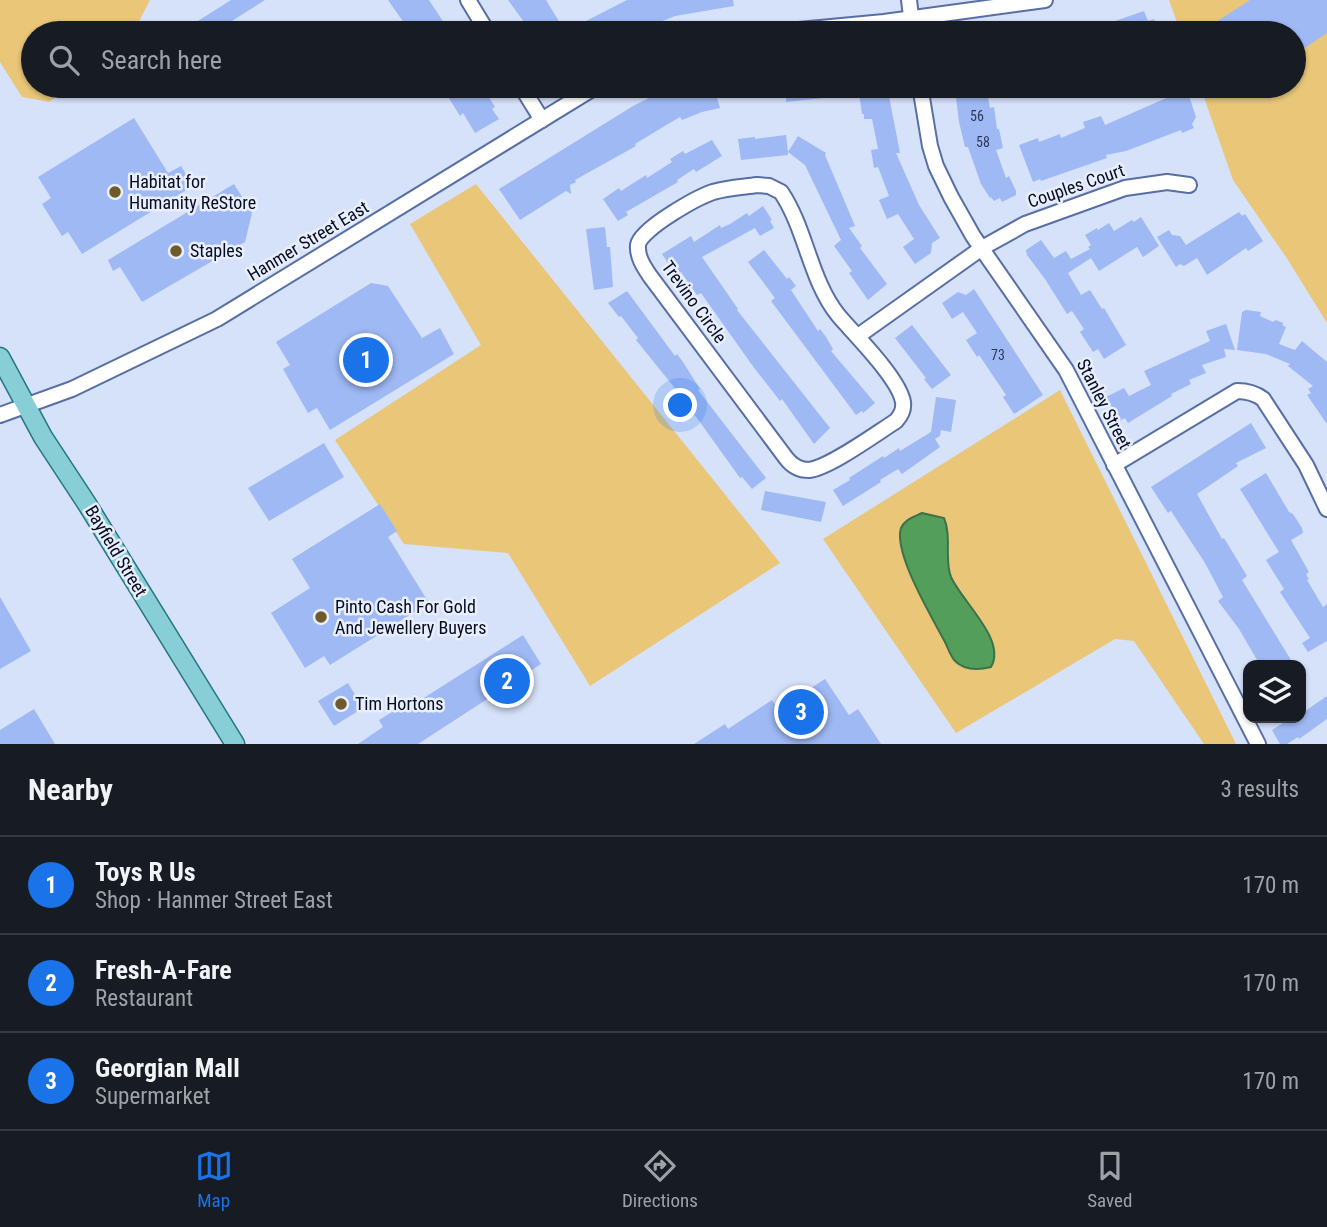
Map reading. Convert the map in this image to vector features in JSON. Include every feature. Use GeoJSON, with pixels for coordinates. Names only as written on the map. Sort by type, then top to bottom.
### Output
{"type":"FeatureCollection","features":[{"type":"Feature","properties":{"kind":"main road","name":"Bayfield Street"},"geometry":{"type":"LineString","coordinates":[[0,357],[43,437],[235,744]]}},
{"type":"Feature","properties":{"kind":"street"},"geometry":{"type":"LineString","coordinates":[[468,0],[481,21]]}},
{"type":"Feature","properties":{"kind":"street"},"geometry":{"type":"LineString","coordinates":[[909,0],[911,21]]}},
{"type":"Feature","properties":{"kind":"street"},"geometry":{"type":"LineString","coordinates":[[938,21],[1045,0]]}},
{"type":"Feature","properties":{"kind":"street"},"geometry":{"type":"LineString","coordinates":[[528,98],[542,120]]}},
{"type":"Feature","properties":{"kind":"street","name":"Hanmer Street East"},"geometry":{"type":"LineString","coordinates":[[0,415],[72,389],[209,324],[578,98]]}},
{"type":"Feature","properties":{"kind":"street","name":"Stanley Street"},"geometry":{"type":"LineString","coordinates":[[922,98],[930,146],[951,197],[982,248],[1066,370],[1258,744]]}},
{"type":"Feature","properties":{"kind":"street","name":"Couples Court"},"geometry":{"type":"LineString","coordinates":[[982,248],[1025,224],[1125,188],[1167,182],[1189,185]]}},
{"type":"Feature","properties":{"kind":"street","name":"Trevino Circle"},"geometry":{"type":"LineString","coordinates":[[757,185],[776,188],[782,192],[791,209],[831,305],[858,335],[898,390],[903,401],[900,416],[823,465],[808,470],[794,467],[650,276],[639,256],[640,239],[651,228],[713,192],[757,185]]}},
{"type":"Feature","properties":{"kind":"street"},"geometry":{"type":"LineString","coordinates":[[858,335],[982,248]]}},
{"type":"Feature","properties":{"kind":"street"},"geometry":{"type":"LineString","coordinates":[[1114,465],[1237,391],[1246,391],[1263,399],[1306,465],[1327,509]]}},
{"type":"Feature","properties":{"kind":"shaded area"},"geometry":{"type":"Polygon","coordinates":[[[0,0],[150,0],[139,21],[21,21],[21,95],[0,62],[0,0]]]}},
{"type":"Feature","properties":{"kind":"shaded area"},"geometry":{"type":"Polygon","coordinates":[[[1169,0],[1327,0],[1327,323],[1233,180],[1204,98],[1306,98],[1306,21],[1177,21],[1169,0]]]}},
{"type":"Feature","properties":{"kind":"shaded area"},"geometry":{"type":"Polygon","coordinates":[[[27,98],[55,98],[49,102],[27,98]]]}},
{"type":"Feature","properties":{"kind":"shaded area"},"geometry":{"type":"Polygon","coordinates":[[[476,184],[780,563],[590,686],[508,553],[404,544],[335,440],[481,345],[410,224],[476,184]]]}},
{"type":"Feature","properties":{"kind":"shaded area"},"geometry":{"type":"Polygon","coordinates":[[[1060,390],[1236,744],[1204,744],[1134,641],[1115,639],[956,733],[823,539],[1060,390]]]}},
{"type":"Feature","properties":{"kind":"shaded area"},"geometry":{"type":"Polygon","coordinates":[[[922,513],[944,518],[951,577],[988,633],[994,656],[991,667],[972,669],[955,661],[908,569],[900,539],[901,528],[907,520],[922,513]]]}},
{"type":"Feature","properties":{"kind":"building"},"geometry":{"type":"Polygon","coordinates":[[[231,0],[265,0],[232,21],[198,21],[231,0]]]}},
{"type":"Feature","properties":{"kind":"building"},"geometry":{"type":"Polygon","coordinates":[[[388,0],[429,0],[443,21],[403,21],[388,0]]]}},
{"type":"Feature","properties":{"kind":"building"},"geometry":{"type":"Polygon","coordinates":[[[508,0],[546,0],[559,21],[523,21],[508,0]]]}},
{"type":"Feature","properties":{"kind":"building"},"geometry":{"type":"Polygon","coordinates":[[[627,0],[733,0],[734,6],[675,16],[662,21],[586,21],[627,0]]]}},
{"type":"Feature","properties":{"kind":"building"},"geometry":{"type":"Polygon","coordinates":[[[1250,0],[1327,0],[1327,33],[1306,47],[1306,21],[1218,21],[1250,0]]]}},
{"type":"Feature","properties":{"kind":"building"},"geometry":{"type":"Polygon","coordinates":[[[1144,11],[1148,21],[1115,21],[1144,11]]]}},
{"type":"Feature","properties":{"kind":"building"},"geometry":{"type":"Polygon","coordinates":[[[449,98],[489,98],[495,107],[492,109],[499,119],[475,133],[463,113],[460,116],[449,98]]]}},
{"type":"Feature","properties":{"kind":"building"},"geometry":{"type":"Polygon","coordinates":[[[649,98],[717,98],[720,108],[682,120],[680,117],[635,144],[636,146],[575,180],[576,182],[570,185],[571,194],[566,191],[520,220],[499,189],[649,98]]]}},
{"type":"Feature","properties":{"kind":"building"},"geometry":{"type":"Polygon","coordinates":[[[786,98],[824,98],[786,102],[786,98]]]}},
{"type":"Feature","properties":{"kind":"building"},"geometry":{"type":"Polygon","coordinates":[[[860,98],[889,98],[900,153],[896,153],[919,205],[940,238],[932,243],[931,253],[915,264],[903,247],[914,239],[898,214],[887,219],[879,200],[889,196],[878,167],[874,168],[871,150],[878,149],[872,119],[864,119],[860,98]]]}},
{"type":"Feature","properties":{"kind":"building"},"geometry":{"type":"Polygon","coordinates":[[[956,98],[988,98],[990,108],[994,107],[1003,148],[996,150],[1006,178],[1009,176],[1016,195],[1002,202],[1000,198],[994,201],[990,198],[981,184],[968,147],[965,147],[956,98]]]}},
{"type":"Feature","properties":{"kind":"building"},"geometry":{"type":"Polygon","coordinates":[[[1166,98],[1190,98],[1196,117],[1192,124],[1194,128],[1182,133],[1181,130],[1033,182],[1019,145],[1038,138],[1039,142],[1060,134],[1061,138],[1085,128],[1083,122],[1101,116],[1105,125],[1166,98]]]}},
{"type":"Feature","properties":{"kind":"building","name":"Habitat for Humanity ReStore"},"geometry":{"type":"Polygon","coordinates":[[[134,118],[168,173],[181,166],[193,186],[82,254],[68,232],[62,236],[42,204],[51,198],[38,177],[134,118]]]}},
{"type":"Feature","properties":{"kind":"building"},"geometry":{"type":"Polygon","coordinates":[[[786,135],[788,155],[741,160],[738,139],[786,135]]]}},
{"type":"Feature","properties":{"kind":"building"},"geometry":{"type":"Polygon","coordinates":[[[798,136],[826,153],[855,226],[849,228],[862,246],[860,248],[887,284],[868,300],[834,246],[841,240],[805,165],[788,152],[798,136]]]}},
{"type":"Feature","properties":{"kind":"building"},"geometry":{"type":"Polygon","coordinates":[[[712,140],[722,156],[696,172],[694,169],[677,180],[678,182],[626,212],[628,215],[618,221],[603,199],[646,175],[647,178],[672,162],[670,159],[683,151],[685,154],[712,140]]]}},
{"type":"Feature","properties":{"kind":"building","name":"Staples"},"geometry":{"type":"Polygon","coordinates":[[[234,184],[252,213],[245,242],[142,302],[120,267],[113,271],[108,260],[234,184]]]}},
{"type":"Feature","properties":{"kind":"building"},"geometry":{"type":"Polygon","coordinates":[[[763,206],[774,228],[760,236],[755,228],[702,257],[737,310],[830,428],[814,444],[782,399],[780,401],[752,365],[701,293],[697,295],[681,272],[676,275],[662,254],[691,236],[694,242],[720,225],[721,228],[747,213],[749,216],[763,206]]]}},
{"type":"Feature","properties":{"kind":"building"},"geometry":{"type":"Polygon","coordinates":[[[1239,212],[1242,216],[1245,214],[1263,241],[1248,251],[1246,248],[1207,275],[1197,258],[1184,266],[1180,264],[1176,267],[1157,237],[1169,230],[1172,235],[1180,236],[1186,245],[1239,212]]]}},
{"type":"Feature","properties":{"kind":"building"},"geometry":{"type":"Polygon","coordinates":[[[1141,217],[1159,246],[1143,257],[1137,247],[1099,271],[1091,258],[1068,273],[1081,295],[1090,290],[1126,345],[1104,359],[1098,349],[1093,352],[1080,332],[1084,329],[1072,311],[1067,314],[1026,250],[1041,240],[1054,258],[1066,251],[1071,259],[1090,249],[1088,247],[1091,245],[1085,235],[1109,223],[1114,231],[1141,217]]]}},
{"type":"Feature","properties":{"kind":"building"},"geometry":{"type":"Polygon","coordinates":[[[605,227],[607,247],[610,247],[613,287],[594,290],[586,229],[605,227]]]}},
{"type":"Feature","properties":{"kind":"building"},"geometry":{"type":"Polygon","coordinates":[[[764,250],[796,286],[791,290],[818,331],[820,329],[826,337],[833,349],[831,351],[875,403],[863,413],[862,411],[856,415],[771,301],[775,298],[748,262],[764,250]]]}},
{"type":"Feature","properties":{"kind":"building"},"geometry":{"type":"Polygon","coordinates":[[[371,283],[388,286],[422,338],[440,328],[454,354],[330,430],[317,408],[308,413],[283,369],[290,365],[276,342],[371,283]]]}},
{"type":"Feature","properties":{"kind":"building"},"geometry":{"type":"Polygon","coordinates":[[[974,289],[1043,395],[1014,414],[1003,397],[1006,395],[966,340],[977,333],[963,312],[952,319],[942,303],[958,292],[966,295],[974,289]]]}},
{"type":"Feature","properties":{"kind":"building"},"geometry":{"type":"Polygon","coordinates":[[[627,291],[675,356],[677,354],[683,362],[700,389],[698,390],[766,478],[752,489],[740,478],[697,418],[687,407],[683,410],[672,396],[678,392],[636,340],[638,338],[621,316],[619,317],[608,303],[627,291]]]}},
{"type":"Feature","properties":{"kind":"building"},"geometry":{"type":"Polygon","coordinates":[[[1242,312],[1261,312],[1260,316],[1283,323],[1286,327],[1279,344],[1295,350],[1302,341],[1327,362],[1327,424],[1307,395],[1311,393],[1308,389],[1313,386],[1288,366],[1290,364],[1266,354],[1237,350],[1242,312]]]}},
{"type":"Feature","properties":{"kind":"building"},"geometry":{"type":"Polygon","coordinates":[[[1226,324],[1235,350],[1224,349],[1226,357],[1202,365],[1206,373],[1189,380],[1191,384],[1128,423],[1125,418],[1119,421],[1106,397],[1124,388],[1129,396],[1151,385],[1144,371],[1210,341],[1206,331],[1226,324]]]}},
{"type":"Feature","properties":{"kind":"building"},"geometry":{"type":"Polygon","coordinates":[[[912,325],[951,375],[932,389],[895,338],[912,325]]]}},
{"type":"Feature","properties":{"kind":"building"},"geometry":{"type":"Polygon","coordinates":[[[936,397],[956,400],[951,432],[941,430],[940,436],[935,439],[940,447],[902,474],[898,469],[843,506],[833,490],[883,456],[884,458],[899,448],[900,451],[931,432],[936,397]]]}},
{"type":"Feature","properties":{"kind":"building"},"geometry":{"type":"Polygon","coordinates":[[[1251,423],[1266,448],[1236,463],[1238,466],[1197,494],[1247,576],[1242,580],[1291,660],[1257,660],[1218,601],[1223,597],[1205,563],[1171,511],[1168,513],[1151,487],[1251,423]]]}},
{"type":"Feature","properties":{"kind":"building"},"geometry":{"type":"Polygon","coordinates":[[[324,443],[344,477],[269,521],[248,488],[324,443]]]}},
{"type":"Feature","properties":{"kind":"building"},"geometry":{"type":"Polygon","coordinates":[[[1266,473],[1289,512],[1302,528],[1303,533],[1291,540],[1309,572],[1306,574],[1309,579],[1307,580],[1323,607],[1327,604],[1327,641],[1308,652],[1302,643],[1310,638],[1280,592],[1284,589],[1266,560],[1279,552],[1240,489],[1266,473]]]}},
{"type":"Feature","properties":{"kind":"building"},"geometry":{"type":"Polygon","coordinates":[[[765,491],[826,502],[821,522],[761,510],[765,491]]]}},
{"type":"Feature","properties":{"kind":"building"},"geometry":{"type":"Polygon","coordinates":[[[380,504],[397,531],[388,537],[429,603],[330,665],[324,656],[305,668],[271,613],[310,588],[292,559],[380,504]]]}},
{"type":"Feature","properties":{"kind":"building"},"geometry":{"type":"Polygon","coordinates":[[[0,597],[31,651],[0,669],[0,597]]]}},
{"type":"Feature","properties":{"kind":"building"},"geometry":{"type":"Polygon","coordinates":[[[523,635],[541,664],[418,744],[358,744],[383,727],[379,720],[397,709],[400,713],[523,635]]]}},
{"type":"Feature","properties":{"kind":"building"},"geometry":{"type":"Polygon","coordinates":[[[825,679],[849,715],[858,709],[881,744],[694,744],[725,724],[728,729],[772,700],[778,709],[825,679]]]}},
{"type":"Feature","properties":{"kind":"building","name":"Tim Hortons"},"geometry":{"type":"Polygon","coordinates":[[[348,683],[363,708],[334,726],[318,701],[348,683]]]}},
{"type":"Feature","properties":{"kind":"building"},"geometry":{"type":"Polygon","coordinates":[[[1327,696],[1327,719],[1299,739],[1298,737],[1287,744],[1280,744],[1272,730],[1283,723],[1306,723],[1306,711],[1327,696]]]}},
{"type":"Feature","properties":{"kind":"building"},"geometry":{"type":"Polygon","coordinates":[[[34,709],[55,744],[0,744],[0,730],[34,709]]]}},
{"type":"Feature","properties":{"kind":"place","name":"Habitat for Humanity ReStore"},"geometry":{"type":"Point","coordinates":[115,192]}},
{"type":"Feature","properties":{"kind":"place","name":"Staples"},"geometry":{"type":"Point","coordinates":[176,251]}},
{"type":"Feature","properties":{"kind":"place","name":"Toys R Us"},"geometry":{"type":"Point","coordinates":[366,360]}},
{"type":"Feature","properties":{"kind":"place","name":"Pinto Cash For Gold And Jewellery Buyers"},"geometry":{"type":"Point","coordinates":[321,617]}},
{"type":"Feature","properties":{"kind":"place","name":"Fresh-A-Fare"},"geometry":{"type":"Point","coordinates":[507,681]}},
{"type":"Feature","properties":{"kind":"place","name":"Tim Hortons"},"geometry":{"type":"Point","coordinates":[341,704]}},
{"type":"Feature","properties":{"kind":"place","name":"Georgian Mall"},"geometry":{"type":"Point","coordinates":[801,712]}}]}
